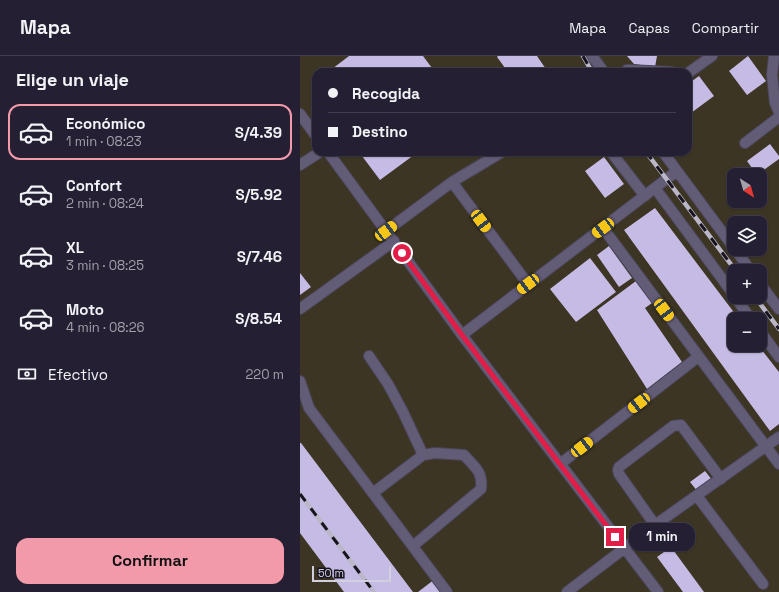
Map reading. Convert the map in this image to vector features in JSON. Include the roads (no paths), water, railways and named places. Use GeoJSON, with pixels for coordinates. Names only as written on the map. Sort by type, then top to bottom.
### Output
{"type":"FeatureCollection","features":[{"type":"Feature","properties":{"kind":"lane"},"geometry":{"type":"LineString","coordinates":[[592,56],[601,68]]}},
{"type":"Feature","properties":{"kind":"lane"},"geometry":{"type":"LineString","coordinates":[[692,70],[712,56]]}},
{"type":"Feature","properties":{"kind":"lane"},"geometry":{"type":"LineString","coordinates":[[774,56],[772,75],[775,103],[779,112]]}},
{"type":"Feature","properties":{"kind":"lane"},"geometry":{"type":"LineString","coordinates":[[300,114],[312,130]]}},
{"type":"Feature","properties":{"kind":"lane"},"geometry":{"type":"LineString","coordinates":[[745,144],[779,117]]}},
{"type":"Feature","properties":{"kind":"lane"},"geometry":{"type":"LineString","coordinates":[[300,165],[314,156]]}},
{"type":"Feature","properties":{"kind":"lane"},"geometry":{"type":"LineString","coordinates":[[331,156],[462,335],[658,592]]}},
{"type":"Feature","properties":{"kind":"lane"},"geometry":{"type":"LineString","coordinates":[[386,231],[452,182],[495,156]]}},
{"type":"Feature","properties":{"kind":"lane"},"geometry":{"type":"LineString","coordinates":[[614,156],[645,196]]}},
{"type":"Feature","properties":{"kind":"lane"},"geometry":{"type":"LineString","coordinates":[[666,156],[727,239]]}},
{"type":"Feature","properties":{"kind":"lane"},"geometry":{"type":"LineString","coordinates":[[462,335],[677,171]]}},
{"type":"Feature","properties":{"kind":"lane"},"geometry":{"type":"LineString","coordinates":[[452,182],[528,284]]}},
{"type":"Feature","properties":{"kind":"lane"},"geometry":{"type":"LineString","coordinates":[[656,188],[727,285]]}},
{"type":"Feature","properties":{"kind":"lane"},"geometry":{"type":"LineString","coordinates":[[603,228],[779,464]]}},
{"type":"Feature","properties":{"kind":"lane"},"geometry":{"type":"LineString","coordinates":[[300,309],[394,241]]}},
{"type":"Feature","properties":{"kind":"lane"},"geometry":{"type":"LineString","coordinates":[[739,256],[746,264]]}},
{"type":"Feature","properties":{"kind":"lane"},"geometry":{"type":"LineString","coordinates":[[767,293],[779,309]]}},
{"type":"Feature","properties":{"kind":"lane"},"geometry":{"type":"LineString","coordinates":[[767,341],[779,357]]}},
{"type":"Feature","properties":{"kind":"lane"},"geometry":{"type":"LineString","coordinates":[[369,356],[388,384],[423,455]]}},
{"type":"Feature","properties":{"kind":"lane"},"geometry":{"type":"LineString","coordinates":[[560,464],[698,357]]}},
{"type":"Feature","properties":{"kind":"lane"},"geometry":{"type":"LineString","coordinates":[[300,381],[309,408],[448,592]]}},
{"type":"Feature","properties":{"kind":"lane"},"geometry":{"type":"LineString","coordinates":[[655,525],[619,474],[618,470],[619,467],[672,426],[680,425],[721,479]]}},
{"type":"Feature","properties":{"kind":"lane"},"geometry":{"type":"LineString","coordinates":[[567,592],[655,525],[779,437]]}},
{"type":"Feature","properties":{"kind":"lane"},"geometry":{"type":"LineString","coordinates":[[373,493],[423,455],[435,453],[464,455],[477,469],[482,480],[481,489],[413,546]]}},
{"type":"Feature","properties":{"kind":"lane"},"geometry":{"type":"LineString","coordinates":[[697,496],[763,584]]}},
{"type":"Feature","properties":{"kind":"railway"},"geometry":{"type":"LineString","coordinates":[[583,56],[590,68]]}},
{"type":"Feature","properties":{"kind":"railway"},"geometry":{"type":"LineString","coordinates":[[649,156],[731,264]]}},
{"type":"Feature","properties":{"kind":"railway"},"geometry":{"type":"LineString","coordinates":[[760,304],[779,329]]}},
{"type":"Feature","properties":{"kind":"railway"},"geometry":{"type":"LineString","coordinates":[[300,494],[374,592]]}}]}
